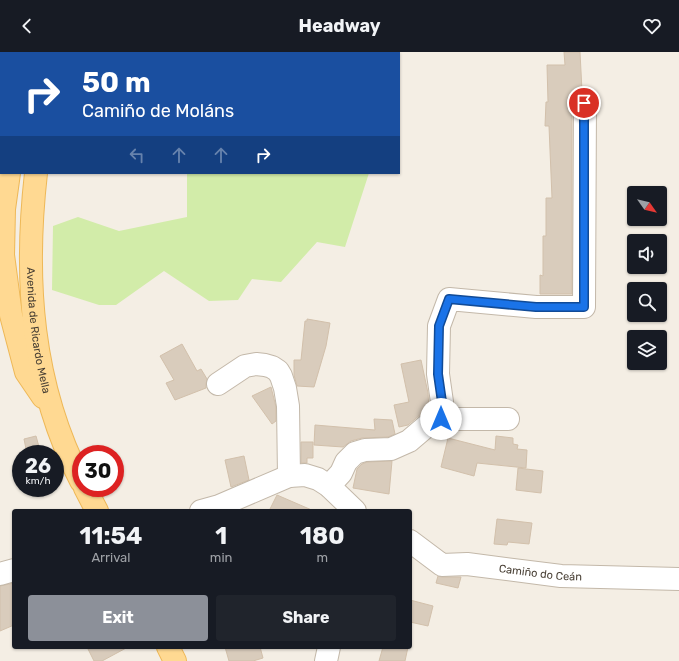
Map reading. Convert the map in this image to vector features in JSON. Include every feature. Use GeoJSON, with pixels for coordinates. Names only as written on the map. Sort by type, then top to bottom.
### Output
{"type":"FeatureCollection","features":[{"type":"Feature","properties":{"kind":"main road"},"geometry":{"type":"LineString","coordinates":[[9,174],[2,205],[3,255],[11,315],[26,372],[52,411]]}},
{"type":"Feature","properties":{"kind":"main road","name":"Avenida de Ricardo Mella"},"geometry":{"type":"LineString","coordinates":[[36,174],[32,211],[30,276],[32,314],[40,362],[52,411],[72,461]]}},
{"type":"Feature","properties":{"kind":"main road"},"geometry":{"type":"LineString","coordinates":[[2,205],[32,211]]}},
{"type":"Feature","properties":{"kind":"main road"},"geometry":{"type":"LineString","coordinates":[[90,497],[96,509]]}},
{"type":"Feature","properties":{"kind":"main road"},"geometry":{"type":"LineString","coordinates":[[169,649],[175,661]]}},
{"type":"Feature","properties":{"kind":"street"},"geometry":{"type":"LineString","coordinates":[[441,419],[442,402],[438,374],[439,326],[449,299],[536,307],[584,307],[584,103]]}},
{"type":"Feature","properties":{"kind":"street"},"geometry":{"type":"LineString","coordinates":[[218,384],[244,366],[256,364],[265,365],[278,371],[285,388],[288,406],[289,476]]}},
{"type":"Feature","properties":{"kind":"street"},"geometry":{"type":"LineString","coordinates":[[330,486],[341,473],[346,462],[355,453],[365,450],[391,448],[409,442],[429,424],[441,419],[508,419]]}},
{"type":"Feature","properties":{"kind":"street"},"geometry":{"type":"LineString","coordinates":[[208,509],[219,506],[289,476],[305,475],[318,479],[330,486],[353,509]]}},
{"type":"Feature","properties":{"kind":"street","name":"Camiño do Ceán"},"geometry":{"type":"LineString","coordinates":[[412,543],[442,565],[468,564],[561,576],[679,579]]}},
{"type":"Feature","properties":{"kind":"street"},"geometry":{"type":"LineString","coordinates":[[0,574],[12,571]]}},
{"type":"Feature","properties":{"kind":"street"},"geometry":{"type":"LineString","coordinates":[[326,661],[329,649]]}},
{"type":"Feature","properties":{"kind":"green space"},"geometry":{"type":"Polygon","coordinates":[[[187,174],[369,174],[345,247],[317,242],[281,282],[252,279],[238,300],[209,301],[164,271],[116,305],[99,305],[52,290],[53,226],[78,217],[119,231],[187,217],[187,174]]]}},
{"type":"Feature","properties":{"kind":"building"},"geometry":{"type":"Polygon","coordinates":[[[564,52],[580,52],[582,91],[576,93],[572,103],[572,294],[540,294],[540,275],[543,276],[543,236],[546,236],[546,198],[552,198],[549,126],[545,126],[546,102],[548,102],[547,65],[565,65],[564,52]]]}},
{"type":"Feature","properties":{"kind":"building"},"geometry":{"type":"Polygon","coordinates":[[[307,319],[330,323],[326,346],[314,387],[297,386],[294,375],[294,360],[301,360],[305,321],[307,321],[307,319]]]}},
{"type":"Feature","properties":{"kind":"building"},"geometry":{"type":"Polygon","coordinates":[[[182,344],[197,371],[201,369],[207,379],[206,388],[175,400],[166,383],[174,380],[160,356],[182,344]]]}},
{"type":"Feature","properties":{"kind":"building"},"geometry":{"type":"Polygon","coordinates":[[[421,360],[428,393],[429,410],[421,414],[408,425],[399,427],[394,405],[409,402],[401,364],[421,360]]]}},
{"type":"Feature","properties":{"kind":"building"},"geometry":{"type":"Polygon","coordinates":[[[271,387],[276,407],[276,421],[272,424],[252,396],[271,387]]]}},
{"type":"Feature","properties":{"kind":"building"},"geometry":{"type":"Polygon","coordinates":[[[374,419],[392,420],[395,434],[388,437],[362,438],[351,441],[343,447],[314,445],[315,425],[375,430],[374,419]]]}},
{"type":"Feature","properties":{"kind":"building"},"geometry":{"type":"Polygon","coordinates":[[[36,436],[38,445],[25,445],[24,439],[36,436]]]}},
{"type":"Feature","properties":{"kind":"building"},"geometry":{"type":"Polygon","coordinates":[[[496,436],[513,438],[513,444],[518,445],[517,449],[527,450],[526,468],[477,463],[474,476],[441,467],[448,438],[495,450],[496,436]]]}},
{"type":"Feature","properties":{"kind":"building"},"geometry":{"type":"Polygon","coordinates":[[[301,442],[313,442],[313,458],[307,458],[307,463],[301,463],[301,442]]]}},
{"type":"Feature","properties":{"kind":"building"},"geometry":{"type":"Polygon","coordinates":[[[244,456],[249,480],[231,487],[225,460],[244,456]]]}},
{"type":"Feature","properties":{"kind":"building"},"geometry":{"type":"Polygon","coordinates":[[[392,461],[389,494],[353,488],[357,469],[362,464],[367,462],[392,461]]]}},
{"type":"Feature","properties":{"kind":"building"},"geometry":{"type":"Polygon","coordinates":[[[518,468],[543,471],[541,493],[516,490],[518,468]]]}},
{"type":"Feature","properties":{"kind":"building"},"geometry":{"type":"Polygon","coordinates":[[[277,495],[309,509],[270,509],[277,495]]]}},
{"type":"Feature","properties":{"kind":"building"},"geometry":{"type":"Polygon","coordinates":[[[497,519],[532,523],[529,544],[508,542],[507,545],[494,544],[497,519]]]}},
{"type":"Feature","properties":{"kind":"building"},"geometry":{"type":"Polygon","coordinates":[[[438,576],[461,577],[458,588],[436,583],[438,576]]]}},
{"type":"Feature","properties":{"kind":"building"},"geometry":{"type":"Polygon","coordinates":[[[12,583],[12,626],[0,631],[0,586],[12,583]]]}},
{"type":"Feature","properties":{"kind":"building"},"geometry":{"type":"Polygon","coordinates":[[[412,601],[433,606],[428,626],[412,622],[412,601]]]}},
{"type":"Feature","properties":{"kind":"building"},"geometry":{"type":"Polygon","coordinates":[[[88,649],[124,649],[102,661],[94,661],[88,649]]]}},
{"type":"Feature","properties":{"kind":"building"},"geometry":{"type":"Polygon","coordinates":[[[226,649],[261,649],[263,658],[253,661],[229,661],[226,649]]]}},
{"type":"Feature","properties":{"kind":"building"},"geometry":{"type":"Polygon","coordinates":[[[382,649],[408,649],[405,661],[379,661],[382,649]]]}},
{"type":"Feature","properties":{"kind":"route"},"geometry":{"type":"LineString","coordinates":[[441,419],[442,402],[438,374],[439,326],[449,299],[536,307],[584,307],[584,103]]}}]}
